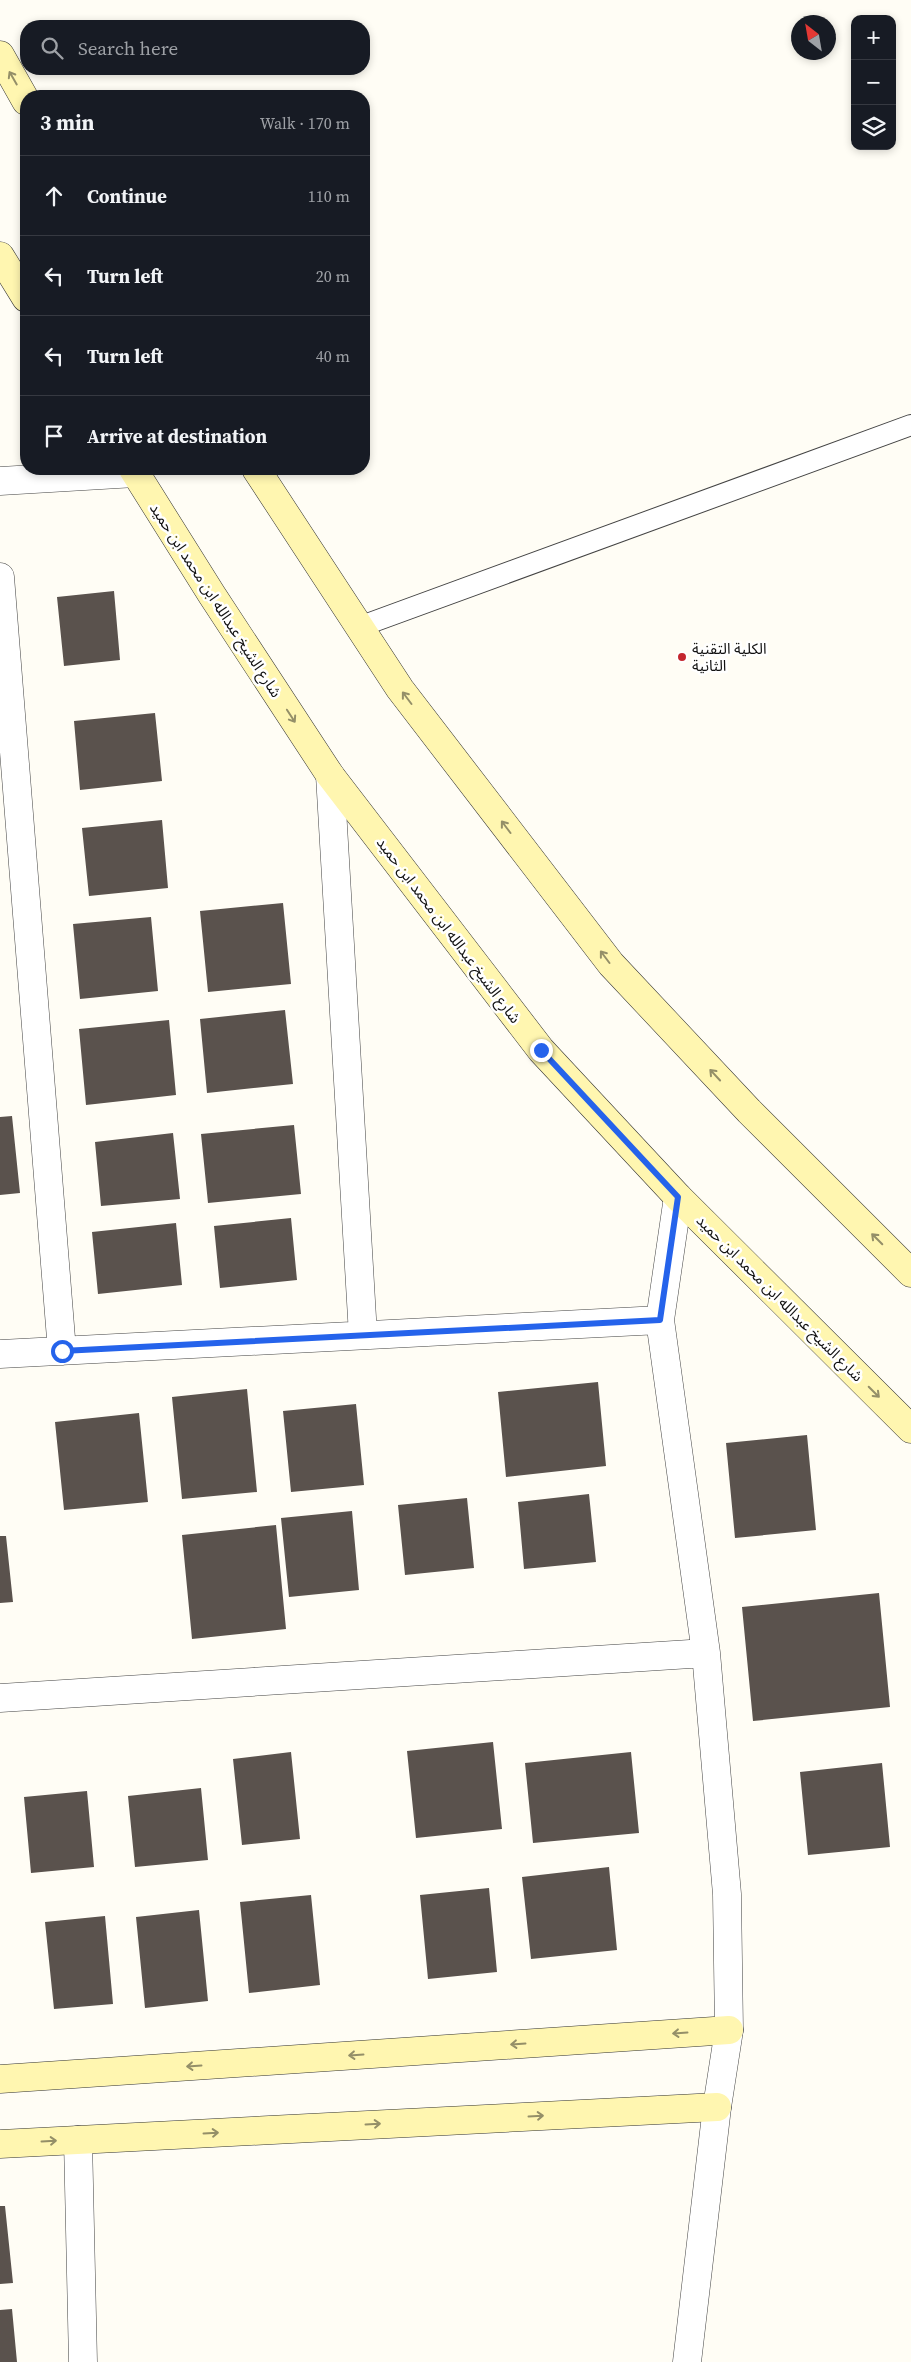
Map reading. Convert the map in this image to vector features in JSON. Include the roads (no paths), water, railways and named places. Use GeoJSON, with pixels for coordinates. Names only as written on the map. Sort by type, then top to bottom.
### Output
{"type":"FeatureCollection","features":[{"type":"Feature","properties":{"kind":"street"},"geometry":{"type":"LineString","coordinates":[[0,55],[20,90]]}},
{"type":"Feature","properties":{"kind":"street"},"geometry":{"type":"LineString","coordinates":[[0,256],[20,288]]}},
{"type":"Feature","properties":{"kind":"street"},"geometry":{"type":"LineString","coordinates":[[0,481],[80,475]]}},
{"type":"Feature","properties":{"kind":"street","name":"شارع الشيخ عبدالله ابن محمد ابن حميد"},"geometry":{"type":"LineString","coordinates":[[137,475],[212,595],[330,775],[541,1050],[678,1197],[911,1429]]}},
{"type":"Feature","properties":{"kind":"street"},"geometry":{"type":"LineString","coordinates":[[260,475],[400,689],[610,964],[749,1111],[911,1273]]}},
{"type":"Feature","properties":{"kind":"street"},"geometry":{"type":"LineString","coordinates":[[0,577],[62,1351]]}},
{"type":"Feature","properties":{"kind":"street"},"geometry":{"type":"LineString","coordinates":[[330,775],[363,1335]]}},
{"type":"Feature","properties":{"kind":"street"},"geometry":{"type":"LineString","coordinates":[[678,1197],[660,1320],[706,1653],[727,1894],[729,2030],[717,2106],[687,2362]]}},
{"type":"Feature","properties":{"kind":"street"},"geometry":{"type":"LineString","coordinates":[[0,1354],[660,1320]]}},
{"type":"Feature","properties":{"kind":"street"},"geometry":{"type":"LineString","coordinates":[[0,1698],[706,1653]]}},
{"type":"Feature","properties":{"kind":"street"},"geometry":{"type":"LineString","coordinates":[[0,2079],[729,2030]]}},
{"type":"Feature","properties":{"kind":"street"},"geometry":{"type":"LineString","coordinates":[[0,2144],[717,2106]]}},
{"type":"Feature","properties":{"kind":"street"},"geometry":{"type":"LineString","coordinates":[[78,2140],[83,2362]]}},
{"type":"Feature","properties":{"kind":"lane"},"geometry":{"type":"LineString","coordinates":[[359,627],[911,425]]}},
{"type":"Feature","properties":{"kind":"place","name":"الكلية التقنية الثانية"},"geometry":{"type":"Point","coordinates":[682,657]}}]}
